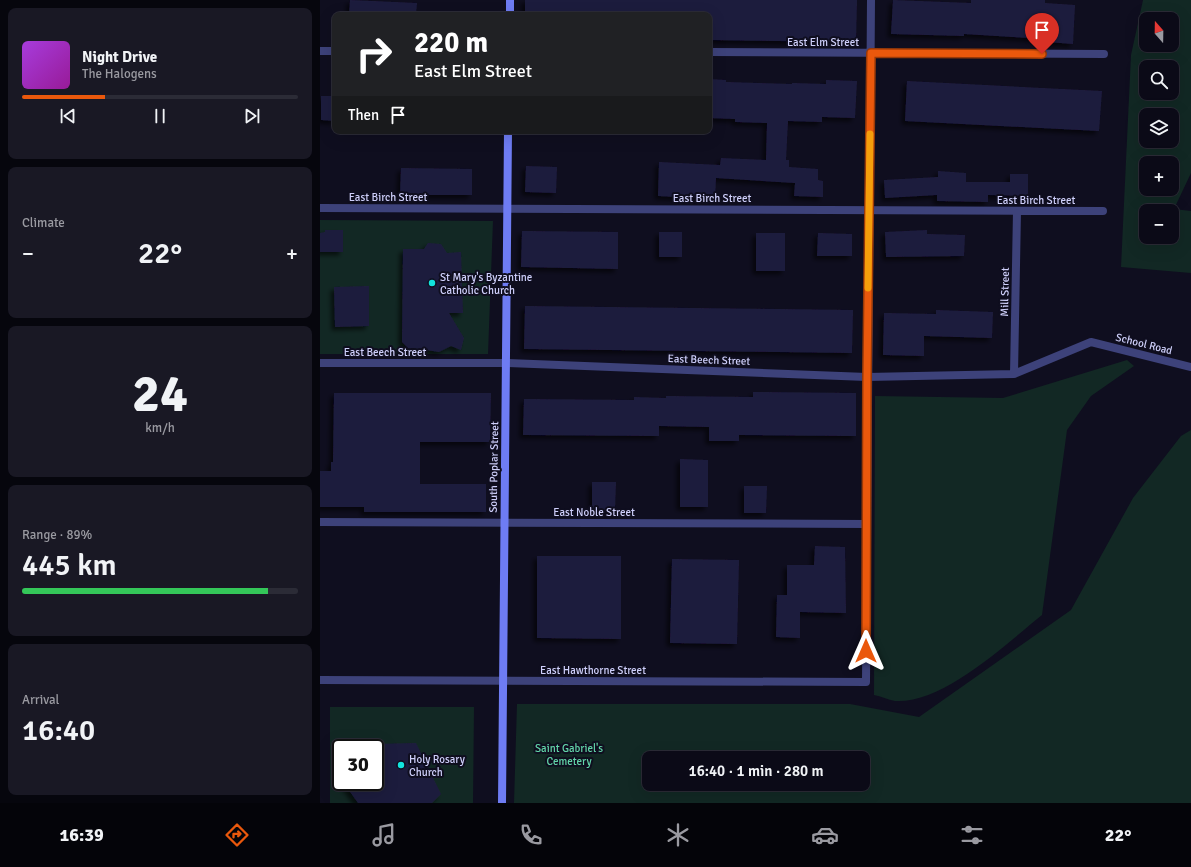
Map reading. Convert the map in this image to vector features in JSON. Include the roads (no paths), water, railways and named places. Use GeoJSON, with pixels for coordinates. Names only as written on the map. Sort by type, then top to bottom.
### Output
{"type":"FeatureCollection","features":[{"type":"Feature","properties":{"kind":"main road"},"geometry":{"type":"LineString","coordinates":[[510,0],[510,12]]}},
{"type":"Feature","properties":{"kind":"main road","name":"South Poplar Street"},"geometry":{"type":"LineString","coordinates":[[502,803],[508,134]]}},
{"type":"Feature","properties":{"kind":"street"},"geometry":{"type":"LineString","coordinates":[[868,524],[867,377],[870,210],[871,0]]}},
{"type":"Feature","properties":{"kind":"street"},"geometry":{"type":"LineString","coordinates":[[320,51],[332,51]]}},
{"type":"Feature","properties":{"kind":"street","name":"East Elm Street"},"geometry":{"type":"LineString","coordinates":[[712,52],[1104,54]]}},
{"type":"Feature","properties":{"kind":"street","name":"East Birch Street"},"geometry":{"type":"LineString","coordinates":[[320,208],[1103,211]]}},
{"type":"Feature","properties":{"kind":"street","name":"Mill Street"},"geometry":{"type":"LineString","coordinates":[[1014,374],[1017,211]]}},
{"type":"Feature","properties":{"kind":"street","name":"East Beech Street"},"geometry":{"type":"LineString","coordinates":[[320,363],[506,364],[867,377],[1014,374],[1091,342]]}},
{"type":"Feature","properties":{"kind":"street","name":"School Road"},"geometry":{"type":"LineString","coordinates":[[1091,342],[1191,367]]}},
{"type":"Feature","properties":{"kind":"street","name":"East Noble Street"},"geometry":{"type":"LineString","coordinates":[[320,522],[868,524]]}},
{"type":"Feature","properties":{"kind":"street","name":"East Hawthorne Street"},"geometry":{"type":"LineString","coordinates":[[320,680],[866,682],[868,524]]}},
{"type":"Feature","properties":{"kind":"place","name":"St Mary's Byzantine Catholic Church"},"geometry":{"type":"Point","coordinates":[432,283]}},
{"type":"Feature","properties":{"kind":"place","name":"Holy Rosary Church"},"geometry":{"type":"Point","coordinates":[401,765]}},
{"type":"Feature","properties":{"kind":"park label","name":"Saint Gabriel's Cemetery"},"geometry":{"type":"Point","coordinates":[569,754]}}]}
